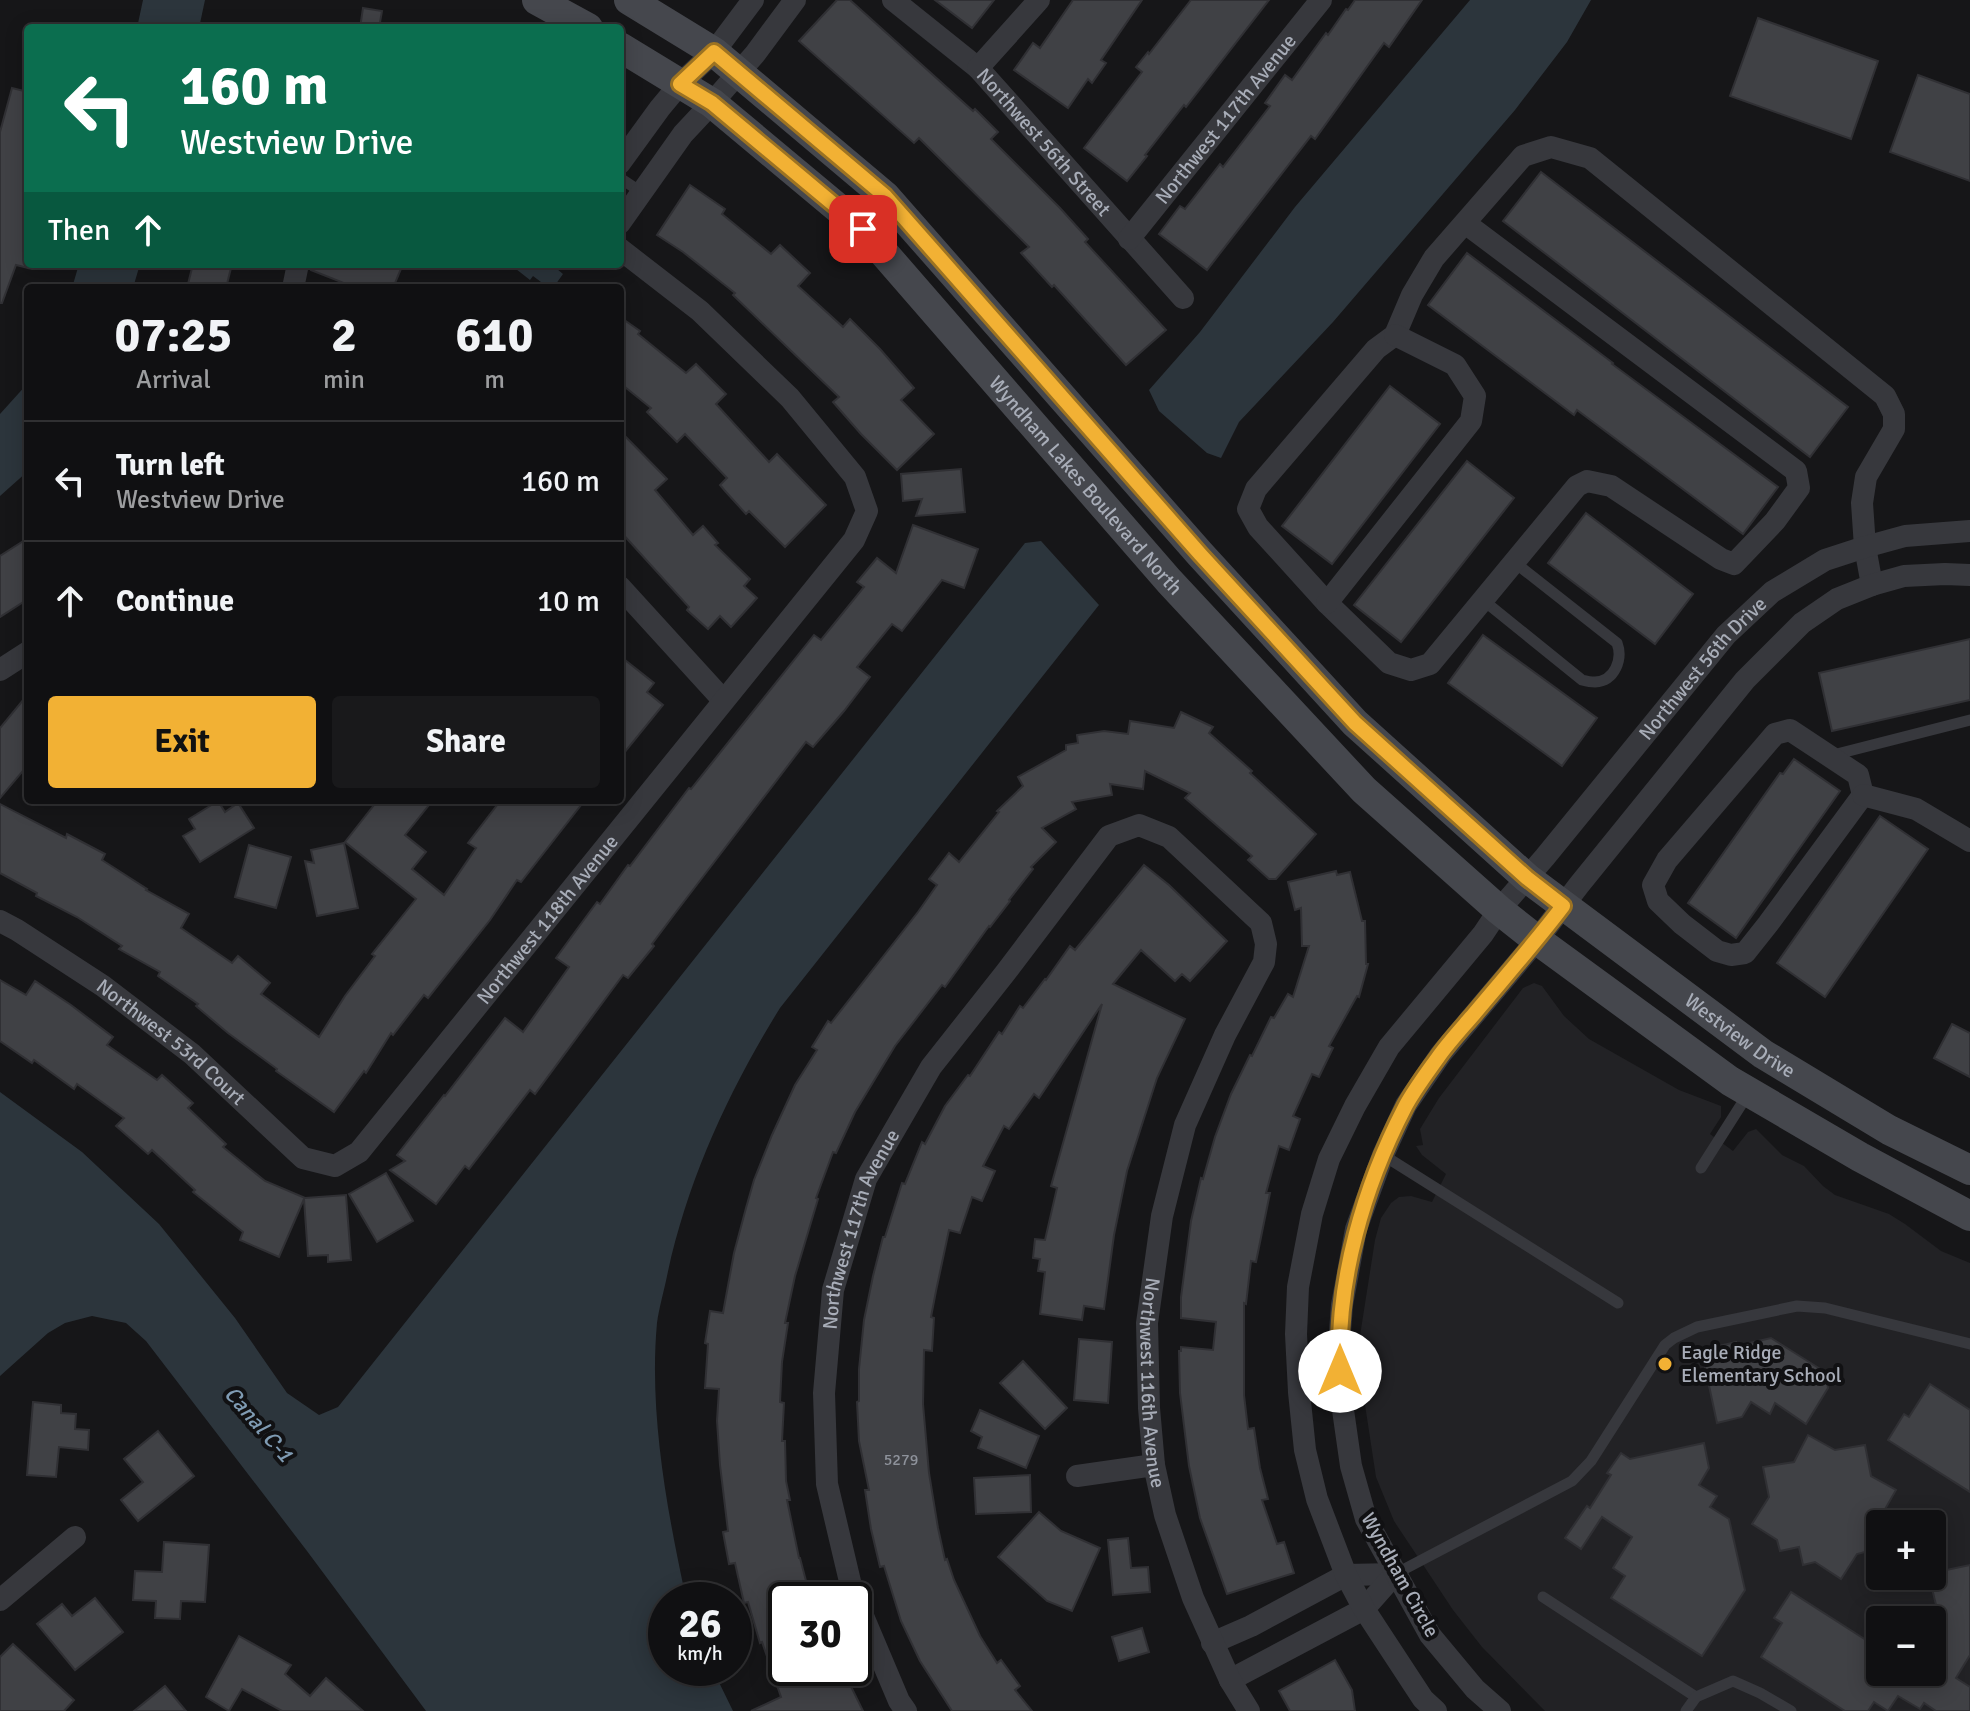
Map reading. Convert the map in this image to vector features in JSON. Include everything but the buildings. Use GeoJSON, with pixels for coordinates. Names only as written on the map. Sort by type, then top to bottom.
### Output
{"type":"FeatureCollection","features":[{"type":"Feature","properties":{"kind":"street"},"geometry":{"type":"LineString","coordinates":[[537,0],[581,24]]}},
{"type":"Feature","properties":{"kind":"street","name":"Wyndham Lakes Boulevard North"},"geometry":{"type":"LineString","coordinates":[[629,0],[714,52],[885,196],[1200,554],[1355,723],[1527,878]]}},
{"type":"Feature","properties":{"kind":"street"},"geometry":{"type":"LineString","coordinates":[[624,158],[680,84],[714,52],[753,0]]}},
{"type":"Feature","properties":{"kind":"street"},"geometry":{"type":"LineString","coordinates":[[624,217],[683,134],[755,54],[795,0]]}},
{"type":"Feature","properties":{"kind":"street","name":"Northwest 56th Street"},"geometry":{"type":"LineString","coordinates":[[893,0],[978,68],[1183,298]]}},
{"type":"Feature","properties":{"kind":"street"},"geometry":{"type":"LineString","coordinates":[[978,68],[1039,0]]}},
{"type":"Feature","properties":{"kind":"street","name":"Northwest 117th Avenue"},"geometry":{"type":"LineString","coordinates":[[1129,239],[1321,0]]}},
{"type":"Feature","properties":{"kind":"street","name":"Wyndham Lakes Boulevard North"},"geometry":{"type":"LineString","coordinates":[[624,49],[712,103],[863,229],[1169,581],[1364,790],[1537,940]]}},
{"type":"Feature","properties":{"kind":"street"},"geometry":{"type":"LineString","coordinates":[[1465,223],[1796,471],[1799,488],[1775,521],[1734,564],[1721,559],[1611,486],[1587,481],[1577,486],[1430,664],[1411,670],[1389,663],[1327,603],[1258,527],[1248,509],[1256,489],[1376,349],[1395,335],[1412,295],[1434,258],[1523,156],[1551,147],[1590,158],[1885,396],[1894,414],[1894,429],[1866,477],[1862,503],[1872,585]]}},
{"type":"Feature","properties":{"kind":"street","name":"Northwest 118th Avenue"},"geometry":{"type":"LineString","coordinates":[[335,1166],[359,1152],[375,1133],[854,540],[867,511],[855,477],[790,398],[700,311],[624,252]]}},
{"type":"Feature","properties":{"kind":"street"},"geometry":{"type":"LineString","coordinates":[[1327,603],[1471,421],[1475,396],[1455,365],[1395,335]]}},
{"type":"Feature","properties":{"kind":"street","name":"Northwest 56th Drive"},"geometry":{"type":"LineString","coordinates":[[1499,910],[1726,635],[1772,592],[1825,560],[1865,547],[1905,536],[1970,531]]}},
{"type":"Feature","properties":{"kind":"street","name":"Northwest 56th Drive"},"geometry":{"type":"LineString","coordinates":[[1563,906],[1745,680],[1802,623],[1837,599],[1872,585],[1904,576],[1970,575]]}},
{"type":"Feature","properties":{"kind":"street"},"geometry":{"type":"LineString","coordinates":[[624,591],[723,700]]}},
{"type":"Feature","properties":{"kind":"street"},"geometry":{"type":"LineString","coordinates":[[0,670],[24,655]]}},
{"type":"Feature","properties":{"kind":"street"},"geometry":{"type":"LineString","coordinates":[[1790,730],[1858,775],[1863,795],[1745,953],[1731,955],[1717,951],[1658,901],[1653,885],[1667,860],[1775,734],[1790,730]]}},
{"type":"Feature","properties":{"kind":"street"},"geometry":{"type":"LineString","coordinates":[[1863,795],[1916,809],[1970,841]]}},
{"type":"Feature","properties":{"kind":"street","name":"Northwest 117th Avenue"},"geometry":{"type":"LineString","coordinates":[[906,1711],[852,1590],[827,1484],[824,1393],[833,1290],[866,1179],[931,1067],[1109,836],[1139,825]]}},
{"type":"Feature","properties":{"kind":"street","name":"Northwest 116th Avenue"},"geometry":{"type":"LineString","coordinates":[[1139,825],[1169,837],[1261,923],[1266,944],[1264,962],[1225,1035],[1185,1125],[1162,1216],[1147,1323],[1154,1465],[1172,1537],[1212,1643],[1249,1711]]}},
{"type":"Feature","properties":{"kind":"street","name":"Westview Drive"},"geometry":{"type":"LineString","coordinates":[[1527,878],[1763,1054],[1889,1130],[1970,1170]]}},
{"type":"Feature","properties":{"kind":"street","name":"Wyndham Circle"},"geometry":{"type":"LineString","coordinates":[[1500,1711],[1475,1689],[1430,1635],[1366,1519],[1351,1466],[1341,1396],[1339,1345],[1342,1305],[1356,1229],[1383,1155],[1406,1105],[1441,1054],[1563,906]]}},
{"type":"Feature","properties":{"kind":"street","name":"Wyndham Circle"},"geometry":{"type":"LineString","coordinates":[[1436,1711],[1423,1699],[1364,1609],[1346,1575],[1317,1499],[1305,1450],[1299,1392],[1296,1334],[1298,1287],[1309,1227],[1329,1159],[1355,1106],[1389,1047],[1483,934],[1499,910]]}},
{"type":"Feature","properties":{"kind":"street","name":"Northwest 53rd Court"},"geometry":{"type":"LineString","coordinates":[[0,921],[103,986],[192,1054],[303,1158],[335,1166]]}},
{"type":"Feature","properties":{"kind":"street","name":"Westview Drive"},"geometry":{"type":"LineString","coordinates":[[1537,940],[1730,1081],[1860,1157],[1970,1216]]}},
{"type":"Feature","properties":{"kind":"street"},"geometry":{"type":"LineString","coordinates":[[1077,1476],[1154,1465]]}},
{"type":"Feature","properties":{"kind":"street"},"geometry":{"type":"LineString","coordinates":[[0,1600],[75,1537]]}},
{"type":"Feature","properties":{"kind":"street"},"geometry":{"type":"LineString","coordinates":[[1212,1643],[1251,1626],[1346,1575],[1395,1574]]}},
{"type":"Feature","properties":{"kind":"street"},"geometry":{"type":"LineString","coordinates":[[1230,1680],[1364,1609],[1395,1574]]}},
{"type":"Feature","properties":{"kind":"street"},"geometry":{"type":"LineString","coordinates":[[1251,1626],[1268,1660]]}},
{"type":"Feature","properties":{"kind":"lane"},"geometry":{"type":"LineString","coordinates":[[624,181],[641,192]]}},
{"type":"Feature","properties":{"kind":"lane"},"geometry":{"type":"LineString","coordinates":[[1483,600],[1582,680],[1596,682],[1606,679],[1618,665],[1621,653],[1617,643],[1514,562]]}},
{"type":"Feature","properties":{"kind":"lane"},"geometry":{"type":"LineString","coordinates":[[1828,756],[1970,720]]}},
{"type":"Feature","properties":{"kind":"lane"},"geometry":{"type":"LineString","coordinates":[[1701,1168],[1749,1093]]}},
{"type":"Feature","properties":{"kind":"lane"},"geometry":{"type":"LineString","coordinates":[[1383,1155],[1618,1303]]}},
{"type":"Feature","properties":{"kind":"lane"},"geometry":{"type":"LineString","coordinates":[[1395,1574],[1572,1481],[1591,1461],[1665,1345],[1697,1327],[1797,1306],[1825,1308],[1970,1344]]}},
{"type":"Feature","properties":{"kind":"lane"},"geometry":{"type":"LineString","coordinates":[[1543,1597],[1696,1697]]}},
{"type":"Feature","properties":{"kind":"lane"},"geometry":{"type":"LineString","coordinates":[[1686,1711],[1696,1697],[1733,1681],[1791,1711]]}},
{"type":"Feature","properties":{"kind":"shaded area","name":"Eagle Ridge Elementary School"},"geometry":{"type":"Polygon","coordinates":[[[1534,983],[1542,986],[1564,1016],[1589,1039],[1679,1090],[1721,1106],[1721,1117],[1710,1134],[1733,1151],[1748,1132],[1756,1129],[1782,1155],[1804,1166],[1835,1195],[1889,1214],[1941,1251],[1970,1263],[1970,1711],[1545,1711],[1482,1647],[1453,1610],[1394,1521],[1376,1477],[1362,1385],[1359,1342],[1381,1218],[1399,1197],[1411,1196],[1432,1202],[1446,1174],[1422,1155],[1416,1146],[1423,1145],[1420,1129],[1439,1098],[1523,988],[1534,983]]]}},
{"type":"Feature","properties":{"kind":"water"},"geometry":{"type":"Polygon","coordinates":[[[143,0],[205,0],[200,24],[138,24],[143,0]]]}},
{"type":"Feature","properties":{"kind":"water"},"geometry":{"type":"Polygon","coordinates":[[[1470,0],[1591,0],[1567,42],[1515,110],[1333,322],[1239,422],[1221,458],[1207,453],[1159,411],[1149,390],[1200,332],[1295,207],[1470,0]]]}},
{"type":"Feature","properties":{"kind":"water"},"geometry":{"type":"Polygon","coordinates":[[[78,268],[139,268],[134,284],[73,284],[78,268]]]}},
{"type":"Feature","properties":{"kind":"water"},"geometry":{"type":"Polygon","coordinates":[[[558,268],[563,274],[556,284],[544,284],[533,276],[530,280],[516,269],[558,268]]]}},
{"type":"Feature","properties":{"kind":"water"},"geometry":{"type":"Polygon","coordinates":[[[24,387],[24,475],[0,496],[0,414],[24,387]]]}},
{"type":"Feature","properties":{"kind":"water","name":"Canal C-1"},"geometry":{"type":"Polygon","coordinates":[[[1041,541],[1099,605],[780,1008],[727,1104],[698,1171],[660,1305],[655,1356],[657,1423],[665,1490],[682,1582],[648,1582],[648,1686],[721,1686],[733,1711],[426,1711],[146,1341],[126,1323],[92,1316],[65,1323],[48,1333],[0,1376],[0,1092],[82,1152],[159,1224],[235,1318],[287,1393],[319,1415],[338,1407],[1025,543],[1041,541]]]}},
{"type":"Feature","properties":{"kind":"place","name":"Eagle Ridge Elementary School"},"geometry":{"type":"Point","coordinates":[1665,1364]}},
{"type":"Feature","properties":{"kind":"route"},"geometry":{"type":"LineString","coordinates":[[863,229],[712,103],[680,84],[714,52],[885,196],[1200,554],[1355,723],[1527,878],[1563,906],[1441,1054],[1406,1105],[1383,1155],[1356,1229],[1342,1305],[1340,1371]]}}]}
